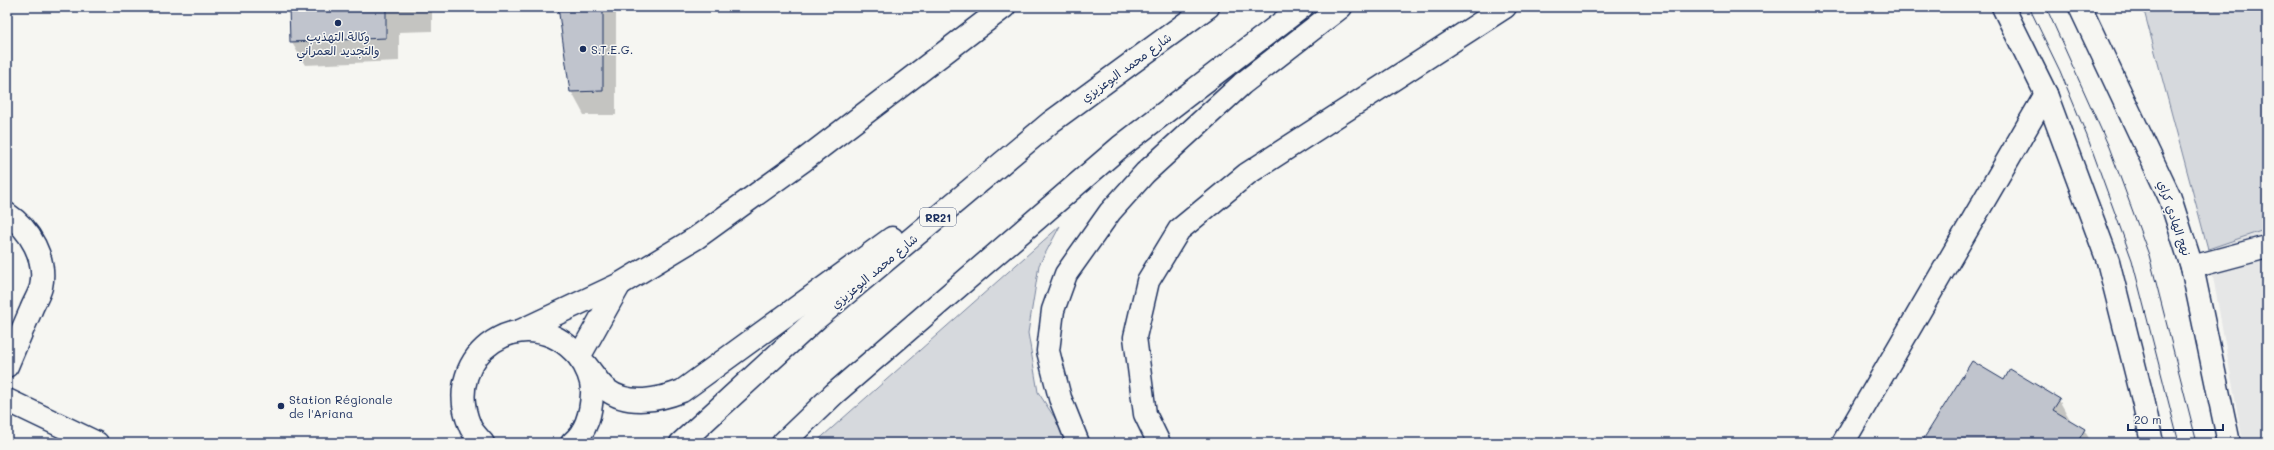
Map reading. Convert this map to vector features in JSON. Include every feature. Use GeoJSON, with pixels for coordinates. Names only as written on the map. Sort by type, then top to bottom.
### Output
{"type":"FeatureCollection","features":[{"type":"Feature","properties":{"kind":"main road"},"geometry":{"type":"LineString","coordinates":[[473,438],[462,404],[464,379],[476,355],[496,339],[520,331],[620,284],[696,238],[804,160],[1004,7]]}},
{"type":"Feature","properties":{"kind":"main road","name":"شارع محمد البوعزيزي"},"geometry":{"type":"LineString","coordinates":[[681,443],[817,318],[1051,122],[1208,7]]}},
{"type":"Feature","properties":{"kind":"main road"},"geometry":{"type":"LineString","coordinates":[[783,443],[834,394],[1120,146],[1302,7]]}},
{"type":"Feature","properties":{"kind":"main road"},"geometry":{"type":"LineString","coordinates":[[1078,443],[1060,398],[1048,351],[1053,310],[1066,274],[1110,212],[1145,174],[1242,84],[1341,7]]}},
{"type":"Feature","properties":{"kind":"main road"},"geometry":{"type":"LineString","coordinates":[[1159,443],[1145,414],[1135,337],[1148,281],[1179,230],[1247,174],[1506,7]]}},
{"type":"Feature","properties":{"kind":"main road"},"geometry":{"type":"LineString","coordinates":[[2003,7],[2046,94],[2108,261],[2144,404],[2152,443]]}},
{"type":"Feature","properties":{"kind":"main road","name":"نهج الهادي كراي"},"geometry":{"type":"LineString","coordinates":[[2080,7],[2170,198],[2192,267],[2229,443]]}},
{"type":"Feature","properties":{"kind":"main road"},"geometry":{"type":"LineString","coordinates":[[1843,443],[2046,94]]}},
{"type":"Feature","properties":{"kind":"main road"},"geometry":{"type":"LineString","coordinates":[[520,331],[546,333],[568,345],[607,390],[630,400],[666,397],[682,391],[1051,122]]}},
{"type":"Feature","properties":{"kind":"main road"},"geometry":{"type":"LineString","coordinates":[[7,214],[16,220],[28,233],[36,248],[42,266],[41,287],[7,366]]}},
{"type":"Feature","properties":{"kind":"main road"},"geometry":{"type":"LineString","coordinates":[[2192,267],[2267,247]]}},
{"type":"Feature","properties":{"kind":"main road"},"geometry":{"type":"LineString","coordinates":[[572,443],[579,437],[591,414],[593,388],[582,360],[620,284]]}},
{"type":"Feature","properties":{"kind":"main road"},"geometry":{"type":"LineString","coordinates":[[7,400],[97,443]]}},
{"type":"Feature","properties":{"kind":"shaded area"},"geometry":{"type":"Polygon","coordinates":[[[2143,7],[2267,7],[2267,229],[2208,249],[2143,7]]]}},
{"type":"Feature","properties":{"kind":"shaded area"},"geometry":{"type":"Polygon","coordinates":[[[1060,226],[1039,265],[1028,333],[1038,392],[1071,443],[815,443],[1060,226]]]}},
{"type":"Feature","properties":{"kind":"shaded area"},"geometry":{"type":"Polygon","coordinates":[[[2267,229],[2267,443],[2243,443],[2208,249],[2267,229]]]}},
{"type":"Feature","properties":{"kind":"building","name":"وكالة التهذيب والتجديد العمراني"},"geometry":{"type":"Polygon","coordinates":[[[289,7],[419,8],[386,9],[386,38],[290,42],[289,7]]]}},
{"type":"Feature","properties":{"kind":"building","name":"S.T.E.G."},"geometry":{"type":"Polygon","coordinates":[[[558,7],[603,7],[603,91],[570,92],[558,7]]]}},
{"type":"Feature","properties":{"kind":"building"},"geometry":{"type":"Polygon","coordinates":[[[1972,361],[2004,380],[2010,369],[2060,399],[2053,410],[2085,429],[2077,443],[1921,443],[1972,361]]]}},
{"type":"Feature","properties":{"kind":"tram line"},"geometry":{"type":"LineString","coordinates":[[2029,7],[2060,71],[2087,136],[2132,260],[2179,443]]}},
{"type":"Feature","properties":{"kind":"tram line"},"geometry":{"type":"LineString","coordinates":[[2046,7],[2109,147],[2149,255],[2197,443]]}},
{"type":"Feature","properties":{"kind":"place","name":"وكالة التهذيب والتجديد العمراني"},"geometry":{"type":"Point","coordinates":[338,23]}},
{"type":"Feature","properties":{"kind":"place","name":"S.T.E.G."},"geometry":{"type":"Point","coordinates":[583,49]}},
{"type":"Feature","properties":{"kind":"place","name":"Station Régionale de l'Ariana"},"geometry":{"type":"Point","coordinates":[281,406]}}]}
